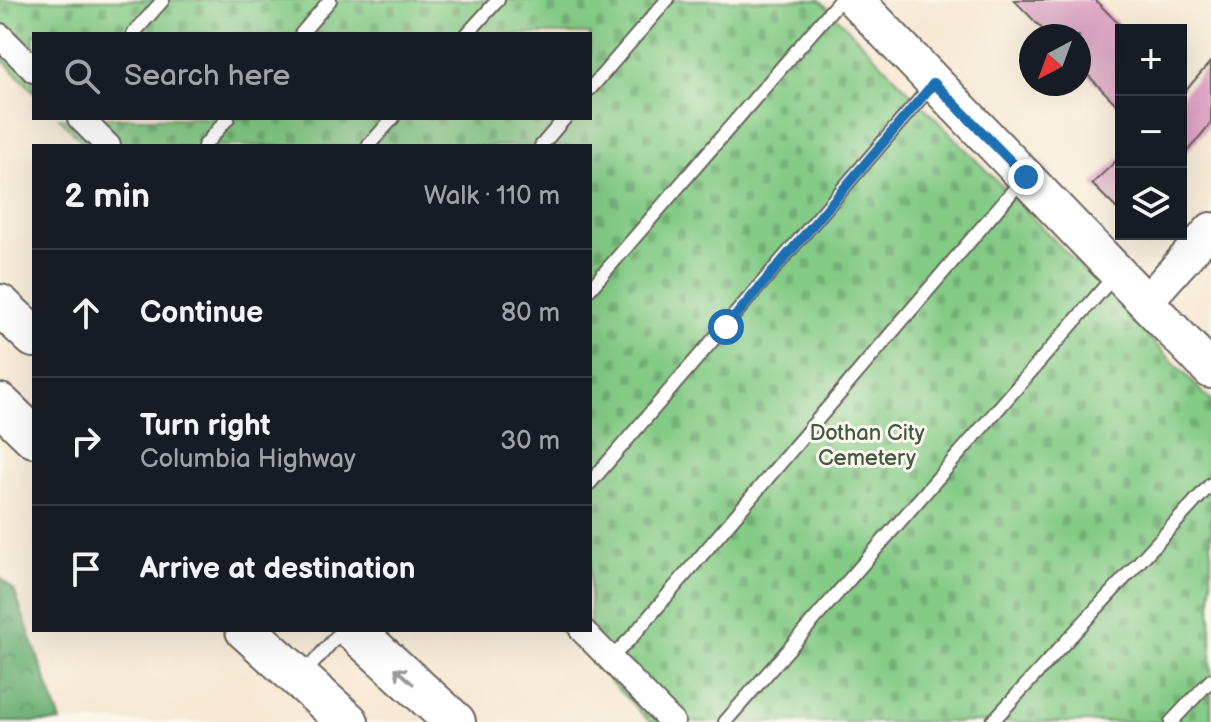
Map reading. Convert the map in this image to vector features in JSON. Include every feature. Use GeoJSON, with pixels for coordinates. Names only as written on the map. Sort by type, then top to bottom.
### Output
{"type":"FeatureCollection","features":[{"type":"Feature","properties":{"kind":"main road"},"geometry":{"type":"LineString","coordinates":[[855,0],[1211,370]]}},
{"type":"Feature","properties":{"kind":"main road"},"geometry":{"type":"LineString","coordinates":[[0,305],[32,335]]}},
{"type":"Feature","properties":{"kind":"main road"},"geometry":{"type":"LineString","coordinates":[[0,404],[32,435]]}},
{"type":"Feature","properties":{"kind":"main road"},"geometry":{"type":"LineString","coordinates":[[248,632],[348,722]]}},
{"type":"Feature","properties":{"kind":"main road"},"geometry":{"type":"LineString","coordinates":[[355,632],[455,722]]}},
{"type":"Feature","properties":{"kind":"street"},"geometry":{"type":"LineString","coordinates":[[0,36],[32,68]]}},
{"type":"Feature","properties":{"kind":"street"},"geometry":{"type":"LineString","coordinates":[[82,120],[106,144]]}},
{"type":"Feature","properties":{"kind":"street"},"geometry":{"type":"LineString","coordinates":[[1146,302],[1211,229]]}},
{"type":"Feature","properties":{"kind":"street"},"geometry":{"type":"LineString","coordinates":[[584,632],[672,722]]}},
{"type":"Feature","properties":{"kind":"lane"},"geometry":{"type":"LineString","coordinates":[[135,32],[163,0]]}},
{"type":"Feature","properties":{"kind":"lane"},"geometry":{"type":"LineString","coordinates":[[303,32],[330,0]]}},
{"type":"Feature","properties":{"kind":"lane"},"geometry":{"type":"LineString","coordinates":[[469,32],[498,0]]}},
{"type":"Feature","properties":{"kind":"lane"},"geometry":{"type":"LineString","coordinates":[[592,87],[667,0]]}},
{"type":"Feature","properties":{"kind":"lane"},"geometry":{"type":"LineString","coordinates":[[592,287],[840,0]]}},
{"type":"Feature","properties":{"kind":"lane"},"geometry":{"type":"LineString","coordinates":[[592,481],[934,83]]}},
{"type":"Feature","properties":{"kind":"lane"},"geometry":{"type":"LineString","coordinates":[[206,144],[226,120]]}},
{"type":"Feature","properties":{"kind":"lane"},"geometry":{"type":"LineString","coordinates":[[370,144],[391,120]]}},
{"type":"Feature","properties":{"kind":"lane"},"geometry":{"type":"LineString","coordinates":[[543,144],[563,120]]}},
{"type":"Feature","properties":{"kind":"lane"},"geometry":{"type":"LineString","coordinates":[[610,659],[1026,177]]}},
{"type":"Feature","properties":{"kind":"lane"},"geometry":{"type":"LineString","coordinates":[[725,722],[1117,272]]}},
{"type":"Feature","properties":{"kind":"lane"},"geometry":{"type":"LineString","coordinates":[[992,722],[1211,484]]}},
{"type":"Feature","properties":{"kind":"lane"},"geometry":{"type":"LineString","coordinates":[[300,679],[340,632]]}},
{"type":"Feature","properties":{"kind":"lane"},"geometry":{"type":"LineString","coordinates":[[1171,722],[1211,680]]}},
{"type":"Feature","properties":{"kind":"green space","name":"Dothan City Cemetery"},"geometry":{"type":"Polygon","coordinates":[[[0,0],[820,0],[1211,401],[1211,722],[650,722],[562,632],[592,632],[592,144],[85,144],[61,120],[592,120],[592,32],[32,32],[32,90],[0,57],[0,0]]]}},
{"type":"Feature","properties":{"kind":"green space"},"geometry":{"type":"Polygon","coordinates":[[[0,577],[14,590],[61,722],[0,722],[0,577]]]}},
{"type":"Feature","properties":{"kind":"building"},"geometry":{"type":"Polygon","coordinates":[[[1014,0],[1095,0],[1119,24],[1115,24],[1115,103],[1091,78],[1091,24],[1037,24],[1014,0]]]}},
{"type":"Feature","properties":{"kind":"building"},"geometry":{"type":"Polygon","coordinates":[[[1211,61],[1211,123],[1187,152],[1187,96],[1187,89],[1211,61]]]}},
{"type":"Feature","properties":{"kind":"building"},"geometry":{"type":"Polygon","coordinates":[[[1115,162],[1115,207],[1092,184],[1115,162]]]}},
{"type":"Feature","properties":{"kind":"route"},"geometry":{"type":"LineString","coordinates":[[726,327],[934,83],[1026,177]]}}]}
